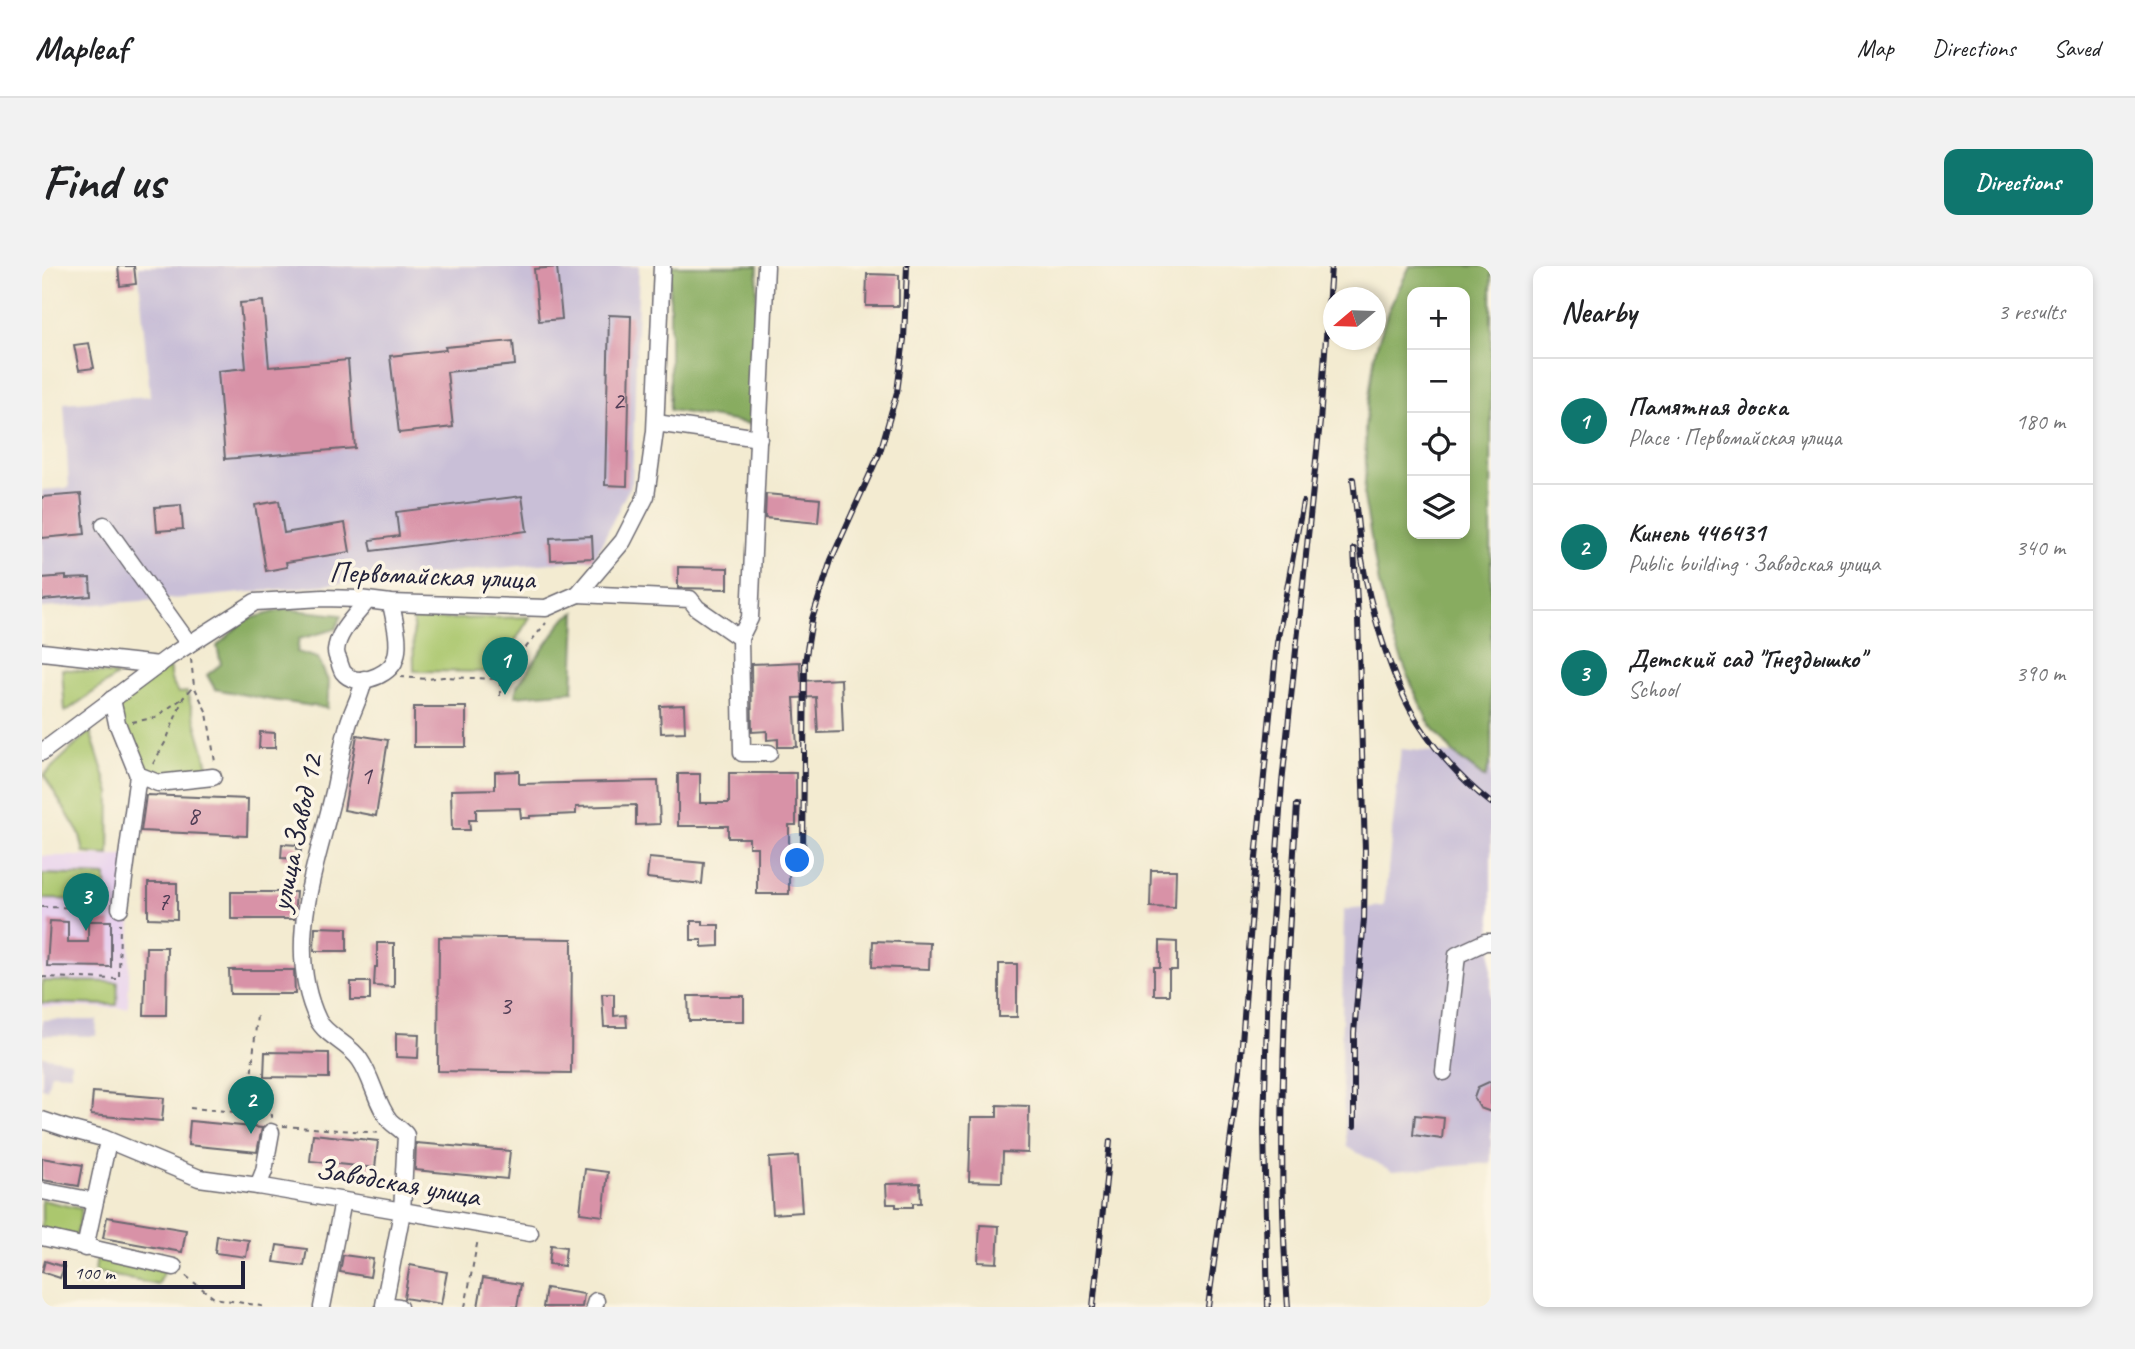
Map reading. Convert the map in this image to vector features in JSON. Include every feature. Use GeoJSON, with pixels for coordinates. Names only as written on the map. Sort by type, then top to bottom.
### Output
{"type":"FeatureCollection","features":[{"type":"Feature","properties":{"kind":"street","name":"Первомайская улица"},"geometry":{"type":"LineString","coordinates":[[42,752],[159,665],[255,602],[359,598],[391,603],[546,608],[578,594],[623,541],[646,496],[656,423],[662,266]]}},
{"type":"Feature","properties":{"kind":"street"},"geometry":{"type":"LineString","coordinates":[[766,266],[750,618],[740,638],[742,753],[769,753]]}},
{"type":"Feature","properties":{"kind":"street"},"geometry":{"type":"LineString","coordinates":[[656,423],[758,438]]}},
{"type":"Feature","properties":{"kind":"street"},"geometry":{"type":"LineString","coordinates":[[104,526],[189,644]]}},
{"type":"Feature","properties":{"kind":"street"},"geometry":{"type":"LineString","coordinates":[[578,594],[690,599],[697,608],[740,638]]}},
{"type":"Feature","properties":{"kind":"street"},"geometry":{"type":"LineString","coordinates":[[367,601],[348,624],[336,652],[342,671],[351,678],[376,678],[394,662],[398,644],[391,603]]}},
{"type":"Feature","properties":{"kind":"street"},"geometry":{"type":"LineString","coordinates":[[42,652],[159,665]]}},
{"type":"Feature","properties":{"kind":"street","name":"улица Завод 12"},"geometry":{"type":"LineString","coordinates":[[364,679],[362,691],[347,727],[334,792],[309,887],[302,943],[307,992],[319,1023],[358,1056],[391,1124],[406,1135]]}},
{"type":"Feature","properties":{"kind":"street"},"geometry":{"type":"LineString","coordinates":[[112,699],[117,723],[138,775],[120,908]]}},
{"type":"Feature","properties":{"kind":"street"},"geometry":{"type":"LineString","coordinates":[[138,775],[158,783],[214,772]]}},
{"type":"Feature","properties":{"kind":"street"},"geometry":{"type":"LineString","coordinates":[[1444,1072],[1457,955],[1485,942],[1491,942]]}},
{"type":"Feature","properties":{"kind":"street","name":"Заводская улица"},"geometry":{"type":"LineString","coordinates":[[42,1120],[108,1141],[199,1178],[530,1233]]}},
{"type":"Feature","properties":{"kind":"street"},"geometry":{"type":"LineString","coordinates":[[258,1186],[278,1129]]}},
{"type":"Feature","properties":{"kind":"street"},"geometry":{"type":"LineString","coordinates":[[392,1306],[402,1212],[406,1135]]}},
{"type":"Feature","properties":{"kind":"street"},"geometry":{"type":"LineString","coordinates":[[85,1248],[108,1141]]}},
{"type":"Feature","properties":{"kind":"street"},"geometry":{"type":"LineString","coordinates":[[42,1191],[95,1201]]}},
{"type":"Feature","properties":{"kind":"street"},"geometry":{"type":"LineString","coordinates":[[322,1307],[343,1201]]}},
{"type":"Feature","properties":{"kind":"street"},"geometry":{"type":"LineString","coordinates":[[42,1237],[174,1267]]}},
{"type":"Feature","properties":{"kind":"path"},"geometry":{"type":"LineString","coordinates":[[500,696],[500,679],[562,601]]}},
{"type":"Feature","properties":{"kind":"path"},"geometry":{"type":"LineString","coordinates":[[189,644],[194,686],[207,713],[214,772]]}},
{"type":"Feature","properties":{"kind":"path"},"geometry":{"type":"LineString","coordinates":[[382,674],[414,679],[500,679]]}},
{"type":"Feature","properties":{"kind":"path"},"geometry":{"type":"LineString","coordinates":[[117,723],[154,718],[183,698],[194,686]]}},
{"type":"Feature","properties":{"kind":"path"},"geometry":{"type":"LineString","coordinates":[[138,775],[152,765],[162,749],[183,698]]}},
{"type":"Feature","properties":{"kind":"path"},"geometry":{"type":"LineString","coordinates":[[42,907],[120,908],[119,979],[42,977]]}},
{"type":"Feature","properties":{"kind":"path"},"geometry":{"type":"LineString","coordinates":[[248,1112],[257,1015]]}},
{"type":"Feature","properties":{"kind":"path"},"geometry":{"type":"LineString","coordinates":[[190,1108],[272,1115],[278,1129],[406,1135]]}},
{"type":"Feature","properties":{"kind":"path"},"geometry":{"type":"LineString","coordinates":[[465,1307],[481,1225]]}},
{"type":"Feature","properties":{"kind":"path"},"geometry":{"type":"LineString","coordinates":[[174,1267],[214,1298],[267,1307]]}},
{"type":"Feature","properties":{"kind":"shaded area"},"geometry":{"type":"Polygon","coordinates":[[[138,266],[639,266],[632,482],[594,559],[199,597],[42,608],[42,490],[69,488],[64,403],[150,396],[138,266]]]}},
{"type":"Feature","properties":{"kind":"shaded area"},"geometry":{"type":"Polygon","coordinates":[[[1401,749],[1491,758],[1491,1163],[1392,1171],[1347,1147],[1341,1073],[1344,910],[1384,906],[1401,749]]]}},
{"type":"Feature","properties":{"kind":"shaded area"},"geometry":{"type":"Polygon","coordinates":[[[42,856],[133,856],[128,1008],[42,1007],[42,856]]]}},
{"type":"Feature","properties":{"kind":"shaded area"},"geometry":{"type":"Polygon","coordinates":[[[42,1020],[97,1020],[96,1036],[42,1035],[42,1020]]]}},
{"type":"Feature","properties":{"kind":"shaded area"},"geometry":{"type":"Polygon","coordinates":[[[42,1056],[71,1061],[71,1074],[51,1073],[47,1089],[42,1088],[42,1056]]]}},
{"type":"Feature","properties":{"kind":"green space"},"geometry":{"type":"Polygon","coordinates":[[[670,266],[758,266],[750,424],[670,410],[670,266]]]}},
{"type":"Feature","properties":{"kind":"green space"},"geometry":{"type":"Polygon","coordinates":[[[1410,266],[1491,266],[1491,759],[1485,778],[1454,754],[1428,721],[1392,635],[1379,584],[1364,497],[1365,427],[1375,352],[1386,350],[1386,317],[1410,266]]]}},
{"type":"Feature","properties":{"kind":"green space"},"geometry":{"type":"Polygon","coordinates":[[[285,609],[342,615],[336,629],[299,639],[297,652],[318,658],[329,683],[327,708],[215,689],[207,675],[221,664],[217,646],[245,620],[285,609]]]}},
{"type":"Feature","properties":{"kind":"green space"},"geometry":{"type":"Polygon","coordinates":[[[576,612],[573,691],[515,696],[517,686],[564,619],[576,612]]]}},
{"type":"Feature","properties":{"kind":"green space"},"geometry":{"type":"Polygon","coordinates":[[[530,617],[496,672],[414,671],[413,620],[530,617]]]}},
{"type":"Feature","properties":{"kind":"green space"},"geometry":{"type":"Polygon","coordinates":[[[169,666],[171,680],[178,693],[187,692],[208,766],[185,775],[148,780],[113,721],[122,697],[169,666]]]}},
{"type":"Feature","properties":{"kind":"green space"},"geometry":{"type":"Polygon","coordinates":[[[62,669],[118,675],[65,712],[62,669]]]}},
{"type":"Feature","properties":{"kind":"green space"},"geometry":{"type":"Polygon","coordinates":[[[90,731],[110,793],[109,855],[84,853],[80,835],[44,775],[90,731]]]}},
{"type":"Feature","properties":{"kind":"green space"},"geometry":{"type":"Polygon","coordinates":[[[42,874],[106,876],[106,900],[42,899],[42,874]]]}},
{"type":"Feature","properties":{"kind":"green space"},"geometry":{"type":"Polygon","coordinates":[[[42,981],[118,982],[117,1005],[42,1003],[42,981]]]}},
{"type":"Feature","properties":{"kind":"green space"},"geometry":{"type":"Polygon","coordinates":[[[42,1200],[82,1209],[76,1237],[42,1230],[42,1200]]]}},
{"type":"Feature","properties":{"kind":"green space"},"geometry":{"type":"Polygon","coordinates":[[[97,1256],[165,1271],[158,1285],[95,1272],[97,1256]]]}},
{"type":"Feature","properties":{"kind":"building"},"geometry":{"type":"Polygon","coordinates":[[[118,266],[134,266],[136,284],[120,286],[118,266]]]}},
{"type":"Feature","properties":{"kind":"building"},"geometry":{"type":"Polygon","coordinates":[[[557,267],[562,319],[539,321],[534,269],[557,267]]]}},
{"type":"Feature","properties":{"kind":"building"},"geometry":{"type":"Polygon","coordinates":[[[867,274],[899,275],[899,306],[866,306],[867,274]]]}},
{"type":"Feature","properties":{"kind":"building"},"geometry":{"type":"Polygon","coordinates":[[[263,301],[269,367],[348,360],[355,448],[225,459],[218,371],[246,368],[240,303],[263,301]]]}},
{"type":"Feature","properties":{"kind":"building"},"geometry":{"type":"Polygon","coordinates":[[[609,315],[631,316],[627,486],[605,485],[609,315]]]}},
{"type":"Feature","properties":{"kind":"building"},"geometry":{"type":"Polygon","coordinates":[[[513,341],[515,365],[447,372],[453,427],[399,433],[390,356],[446,350],[445,347],[513,341]]]}},
{"type":"Feature","properties":{"kind":"building"},"geometry":{"type":"Polygon","coordinates":[[[89,343],[94,368],[79,370],[74,345],[89,343]]]}},
{"type":"Feature","properties":{"kind":"building"},"geometry":{"type":"Polygon","coordinates":[[[81,494],[85,534],[42,538],[42,497],[81,494]]]}},
{"type":"Feature","properties":{"kind":"building"},"geometry":{"type":"Polygon","coordinates":[[[766,494],[820,499],[818,523],[765,518],[766,494]]]}},
{"type":"Feature","properties":{"kind":"building"},"geometry":{"type":"Polygon","coordinates":[[[522,496],[527,531],[372,551],[370,540],[399,536],[396,512],[522,496]]]}},
{"type":"Feature","properties":{"kind":"building"},"geometry":{"type":"Polygon","coordinates":[[[279,501],[284,533],[345,523],[350,552],[286,562],[287,567],[266,571],[255,505],[279,501]]]}},
{"type":"Feature","properties":{"kind":"building"},"geometry":{"type":"Polygon","coordinates":[[[181,505],[183,529],[157,531],[155,507],[181,505]]]}},
{"type":"Feature","properties":{"kind":"building"},"geometry":{"type":"Polygon","coordinates":[[[592,536],[593,558],[551,560],[550,538],[592,536]]]}},
{"type":"Feature","properties":{"kind":"building"},"geometry":{"type":"Polygon","coordinates":[[[678,567],[728,568],[728,589],[678,588],[678,567]]]}},
{"type":"Feature","properties":{"kind":"building"},"geometry":{"type":"Polygon","coordinates":[[[66,576],[66,579],[90,578],[91,596],[42,600],[42,578],[66,576]]]}},
{"type":"Feature","properties":{"kind":"building"},"geometry":{"type":"Polygon","coordinates":[[[800,662],[801,681],[841,679],[843,732],[818,733],[816,697],[794,698],[797,747],[778,747],[778,739],[767,740],[767,731],[752,732],[751,664],[800,662]]]}},
{"type":"Feature","properties":{"kind":"building"},"geometry":{"type":"Polygon","coordinates":[[[684,705],[685,732],[661,733],[660,706],[684,705]]]}},
{"type":"Feature","properties":{"kind":"building"},"geometry":{"type":"Polygon","coordinates":[[[414,707],[466,707],[466,747],[414,747],[414,707]]]}},
{"type":"Feature","properties":{"kind":"building"},"geometry":{"type":"Polygon","coordinates":[[[260,732],[275,733],[275,748],[259,748],[260,732]]]}},
{"type":"Feature","properties":{"kind":"building"},"geometry":{"type":"Polygon","coordinates":[[[357,735],[388,740],[376,816],[344,810],[357,735]]]}},
{"type":"Feature","properties":{"kind":"building"},"geometry":{"type":"Polygon","coordinates":[[[519,771],[519,784],[658,781],[660,824],[636,825],[636,805],[576,807],[576,814],[530,818],[521,818],[520,808],[476,809],[476,820],[469,820],[470,830],[452,830],[451,790],[495,789],[495,772],[519,771]]]}},
{"type":"Feature","properties":{"kind":"building"},"geometry":{"type":"Polygon","coordinates":[[[729,773],[796,773],[796,825],[789,825],[789,894],[757,894],[757,847],[749,847],[749,838],[728,838],[728,826],[678,826],[678,774],[700,774],[700,803],[729,803],[729,773]]]}},
{"type":"Feature","properties":{"kind":"building"},"geometry":{"type":"Polygon","coordinates":[[[146,795],[248,799],[247,836],[141,831],[146,795]]]}},
{"type":"Feature","properties":{"kind":"building"},"geometry":{"type":"Polygon","coordinates":[[[282,844],[297,845],[297,849],[301,850],[300,859],[281,858],[282,844]]]}},
{"type":"Feature","properties":{"kind":"building"},"geometry":{"type":"Polygon","coordinates":[[[649,858],[704,863],[702,884],[647,878],[649,858]]]}},
{"type":"Feature","properties":{"kind":"building"},"geometry":{"type":"Polygon","coordinates":[[[1151,870],[1176,870],[1175,908],[1150,907],[1151,870]]]}},
{"type":"Feature","properties":{"kind":"building"},"geometry":{"type":"Polygon","coordinates":[[[148,883],[177,883],[177,919],[148,918],[148,883]]]}},
{"type":"Feature","properties":{"kind":"building"},"geometry":{"type":"Polygon","coordinates":[[[231,892],[296,892],[294,919],[231,919],[231,892]]]}},
{"type":"Feature","properties":{"kind":"building"},"geometry":{"type":"Polygon","coordinates":[[[50,921],[68,922],[68,942],[88,942],[88,921],[111,921],[111,967],[47,966],[50,921]]]}},
{"type":"Feature","properties":{"kind":"building"},"geometry":{"type":"Polygon","coordinates":[[[691,921],[703,921],[703,925],[719,925],[719,946],[702,947],[702,940],[691,940],[691,921]]]}},
{"type":"Feature","properties":{"kind":"building"},"geometry":{"type":"Polygon","coordinates":[[[315,927],[347,928],[347,951],[314,951],[315,927]]]}},
{"type":"Feature","properties":{"kind":"building"},"geometry":{"type":"Polygon","coordinates":[[[439,937],[572,939],[571,1073],[438,1071],[439,937]]]}},
{"type":"Feature","properties":{"kind":"building"},"geometry":{"type":"Polygon","coordinates":[[[873,941],[930,943],[929,969],[872,967],[873,941]]]}},
{"type":"Feature","properties":{"kind":"building"},"geometry":{"type":"Polygon","coordinates":[[[1160,941],[1177,942],[1177,970],[1169,970],[1169,995],[1154,995],[1154,967],[1160,967],[1160,941]]]}},
{"type":"Feature","properties":{"kind":"building"},"geometry":{"type":"Polygon","coordinates":[[[377,943],[394,943],[394,987],[374,986],[377,943]]]}},
{"type":"Feature","properties":{"kind":"building"},"geometry":{"type":"Polygon","coordinates":[[[146,947],[167,947],[166,1015],[144,1015],[146,947]]]}},
{"type":"Feature","properties":{"kind":"building"},"geometry":{"type":"Polygon","coordinates":[[[999,964],[1017,964],[1017,1017],[999,1017],[999,964]]]}},
{"type":"Feature","properties":{"kind":"building"},"geometry":{"type":"Polygon","coordinates":[[[229,970],[294,970],[295,994],[230,994],[229,970]]]}},
{"type":"Feature","properties":{"kind":"building"},"geometry":{"type":"Polygon","coordinates":[[[351,982],[370,982],[370,1000],[351,1000],[351,982]]]}},
{"type":"Feature","properties":{"kind":"building"},"geometry":{"type":"Polygon","coordinates":[[[602,994],[614,994],[614,1016],[626,1015],[627,1027],[604,1027],[602,994]]]}},
{"type":"Feature","properties":{"kind":"building"},"geometry":{"type":"Polygon","coordinates":[[[688,996],[744,996],[744,1021],[689,1021],[688,996]]]}},
{"type":"Feature","properties":{"kind":"building"},"geometry":{"type":"Polygon","coordinates":[[[396,1033],[419,1034],[418,1058],[396,1057],[396,1033]]]}},
{"type":"Feature","properties":{"kind":"building"},"geometry":{"type":"Polygon","coordinates":[[[265,1052],[329,1053],[329,1078],[264,1077],[265,1052]]]}},
{"type":"Feature","properties":{"kind":"building"},"geometry":{"type":"Polygon","coordinates":[[[1491,1081],[1491,1112],[1480,1108],[1474,1098],[1478,1087],[1491,1081]]]}},
{"type":"Feature","properties":{"kind":"building"},"geometry":{"type":"Polygon","coordinates":[[[93,1092],[164,1098],[162,1121],[91,1115],[93,1092]]]}},
{"type":"Feature","properties":{"kind":"building"},"geometry":{"type":"Polygon","coordinates":[[[997,1105],[1029,1106],[1028,1153],[1003,1152],[1002,1182],[969,1181],[971,1117],[997,1117],[997,1105]]]}},
{"type":"Feature","properties":{"kind":"building"},"geometry":{"type":"Polygon","coordinates":[[[1415,1115],[1444,1118],[1442,1139],[1413,1135],[1415,1115]]]}},
{"type":"Feature","properties":{"kind":"building"},"geometry":{"type":"Polygon","coordinates":[[[190,1121],[262,1128],[257,1152],[188,1145],[190,1121]]]}},
{"type":"Feature","properties":{"kind":"building"},"geometry":{"type":"Polygon","coordinates":[[[313,1134],[378,1141],[375,1168],[310,1161],[313,1134]]]}},
{"type":"Feature","properties":{"kind":"building"},"geometry":{"type":"Polygon","coordinates":[[[416,1143],[510,1151],[507,1179],[415,1170],[416,1143]]]}},
{"type":"Feature","properties":{"kind":"building"},"geometry":{"type":"Polygon","coordinates":[[[798,1156],[802,1212],[773,1214],[769,1158],[798,1156]]]}},
{"type":"Feature","properties":{"kind":"building"},"geometry":{"type":"Polygon","coordinates":[[[42,1158],[83,1165],[79,1186],[42,1180],[42,1158]]]}},
{"type":"Feature","properties":{"kind":"building"},"geometry":{"type":"Polygon","coordinates":[[[585,1169],[608,1172],[603,1216],[580,1213],[585,1169]]]}},
{"type":"Feature","properties":{"kind":"building"},"geometry":{"type":"Polygon","coordinates":[[[920,1183],[921,1203],[913,1203],[913,1207],[887,1204],[886,1184],[920,1183]]]}},
{"type":"Feature","properties":{"kind":"building"},"geometry":{"type":"Polygon","coordinates":[[[107,1217],[186,1230],[182,1252],[103,1238],[107,1217]]]}},
{"type":"Feature","properties":{"kind":"building"},"geometry":{"type":"Polygon","coordinates":[[[980,1225],[999,1226],[997,1263],[978,1262],[980,1225]]]}},
{"type":"Feature","properties":{"kind":"building"},"geometry":{"type":"Polygon","coordinates":[[[217,1236],[249,1240],[246,1257],[215,1253],[217,1236]]]}},
{"type":"Feature","properties":{"kind":"building"},"geometry":{"type":"Polygon","coordinates":[[[277,1245],[307,1249],[304,1266],[274,1262],[277,1245]]]}},
{"type":"Feature","properties":{"kind":"building"},"geometry":{"type":"Polygon","coordinates":[[[551,1245],[566,1247],[564,1266],[549,1264],[551,1245]]]}},
{"type":"Feature","properties":{"kind":"building"},"geometry":{"type":"Polygon","coordinates":[[[343,1255],[373,1259],[370,1277],[340,1272],[343,1255]]]}},
{"type":"Feature","properties":{"kind":"building"},"geometry":{"type":"Polygon","coordinates":[[[45,1261],[64,1267],[60,1278],[42,1272],[45,1261]]]}},
{"type":"Feature","properties":{"kind":"building"},"geometry":{"type":"Polygon","coordinates":[[[410,1265],[447,1272],[441,1304],[404,1298],[410,1265]]]}},
{"type":"Feature","properties":{"kind":"building"},"geometry":{"type":"Polygon","coordinates":[[[483,1278],[521,1284],[517,1307],[478,1307],[483,1278]]]}},
{"type":"Feature","properties":{"kind":"building"},"geometry":{"type":"Polygon","coordinates":[[[546,1288],[584,1294],[582,1307],[543,1307],[546,1288]]]}},
{"type":"Feature","properties":{"kind":"railway"},"geometry":{"type":"LineString","coordinates":[[803,852],[805,662],[812,619],[831,560],[880,452],[897,392],[904,339],[907,266]]}},
{"type":"Feature","properties":{"kind":"railway"},"geometry":{"type":"LineString","coordinates":[[1268,1307],[1264,1130],[1268,977],[1282,783],[1320,422],[1331,266]]}},
{"type":"Feature","properties":{"kind":"railway"},"geometry":{"type":"LineString","coordinates":[[1353,479],[1365,577],[1395,677],[1411,711],[1436,749],[1491,803]]}},
{"type":"Feature","properties":{"kind":"railway"},"geometry":{"type":"LineString","coordinates":[[1208,1307],[1240,1069],[1256,858],[1277,643],[1303,502]]}},
{"type":"Feature","properties":{"kind":"railway"},"geometry":{"type":"LineString","coordinates":[[1354,549],[1365,851],[1364,919],[1354,1033],[1354,1126]]}},
{"type":"Feature","properties":{"kind":"railway"},"geometry":{"type":"LineString","coordinates":[[1288,1307],[1282,1181],[1283,1056],[1297,805]]}},
{"type":"Feature","properties":{"kind":"railway"},"geometry":{"type":"LineString","coordinates":[[1093,1307],[1110,1141]]}},
{"type":"Feature","properties":{"kind":"place","name":"Памятная доска"},"geometry":{"type":"Point","coordinates":[505,695]}},
{"type":"Feature","properties":{"kind":"place","name":"Детский сад \"Гнездышко\""},"geometry":{"type":"Point","coordinates":[86,931]}},
{"type":"Feature","properties":{"kind":"place","name":"Кинель 446431"},"geometry":{"type":"Point","coordinates":[251,1134]}}]}
